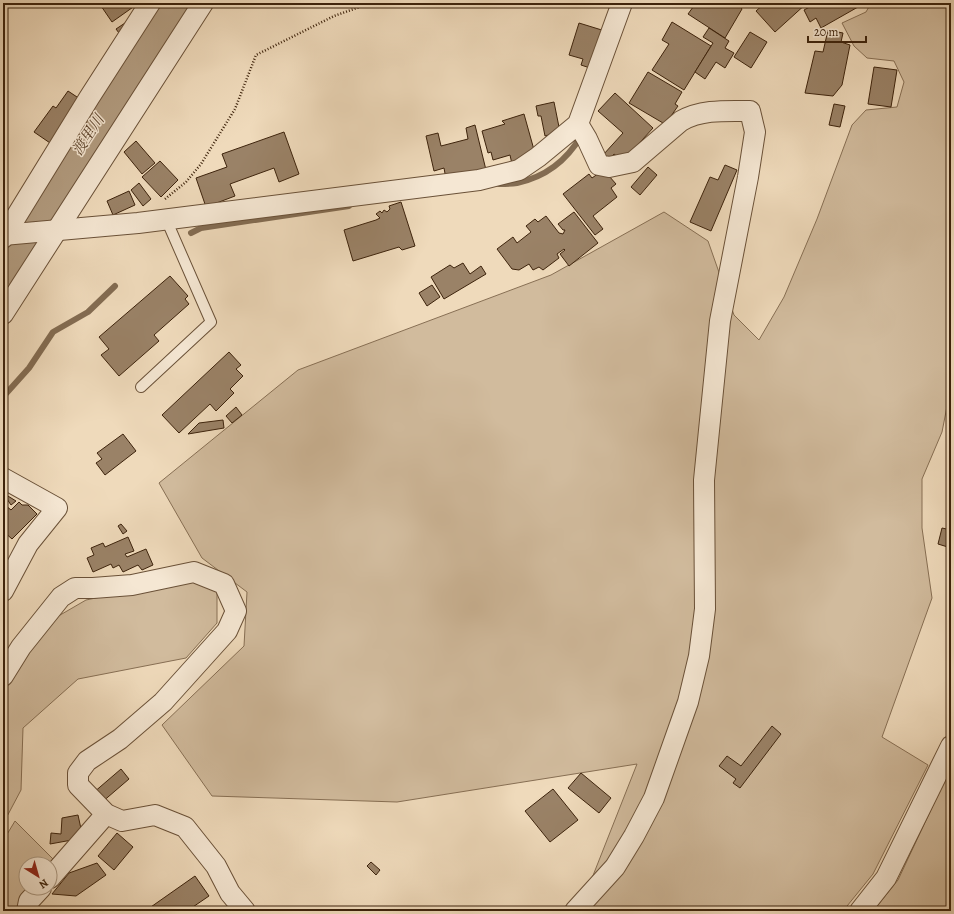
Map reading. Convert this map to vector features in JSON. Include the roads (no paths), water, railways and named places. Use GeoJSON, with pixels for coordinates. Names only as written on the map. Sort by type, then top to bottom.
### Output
{"type":"FeatureCollection","features":[{"type":"Feature","properties":{"kind":"street"},"geometry":{"type":"LineString","coordinates":[[4,236],[89,98],[150,3]]}},
{"type":"Feature","properties":{"kind":"street"},"geometry":{"type":"LineString","coordinates":[[3,314],[203,3]]}},
{"type":"Feature","properties":{"kind":"street"},"geometry":{"type":"LineString","coordinates":[[575,911],[615,867],[634,836],[654,798],[688,702],[699,656],[705,609],[704,480],[720,321],[755,132],[750,111],[715,111],[697,114],[681,121],[633,162],[609,167],[599,165],[583,132],[622,3]]}},
{"type":"Feature","properties":{"kind":"street"},"geometry":{"type":"LineString","coordinates":[[4,236],[56,231],[164,211],[479,180],[519,170],[538,157],[583,132]]}},
{"type":"Feature","properties":{"kind":"street"},"geometry":{"type":"LineString","coordinates":[[3,478],[57,508],[28,544],[3,591]]}},
{"type":"Feature","properties":{"kind":"street"},"geometry":{"type":"LineString","coordinates":[[3,676],[21,647],[61,597],[75,588],[132,585],[194,572],[224,584],[236,611],[227,631],[163,702],[120,739],[87,761],[78,773],[78,785],[106,814],[122,821],[155,815],[185,827],[216,866],[230,893],[245,911]]}},
{"type":"Feature","properties":{"kind":"street"},"geometry":{"type":"LineString","coordinates":[[860,911],[886,878],[951,746]]}},
{"type":"Feature","properties":{"kind":"street"},"geometry":{"type":"LineString","coordinates":[[58,869],[106,814]]}},
{"type":"Feature","properties":{"kind":"street"},"geometry":{"type":"LineString","coordinates":[[28,911],[29,901],[34,896]]}},
{"type":"Feature","properties":{"kind":"lane"},"geometry":{"type":"LineString","coordinates":[[141,387],[211,322],[164,211]]}},
{"type":"Feature","properties":{"kind":"waterway","name":"渡里川"},"geometry":{"type":"LineString","coordinates":[[3,268],[174,3]]}},
{"type":"Feature","properties":{"kind":"waterway"},"geometry":{"type":"LineString","coordinates":[[499,184],[517,183],[546,172],[569,153],[581,136]]}},
{"type":"Feature","properties":{"kind":"waterway"},"geometry":{"type":"LineString","coordinates":[[191,233],[201,228],[349,206]]}},
{"type":"Feature","properties":{"kind":"waterway"},"geometry":{"type":"LineString","coordinates":[[3,397],[29,368],[53,332],[88,312],[115,286]]}}]}
